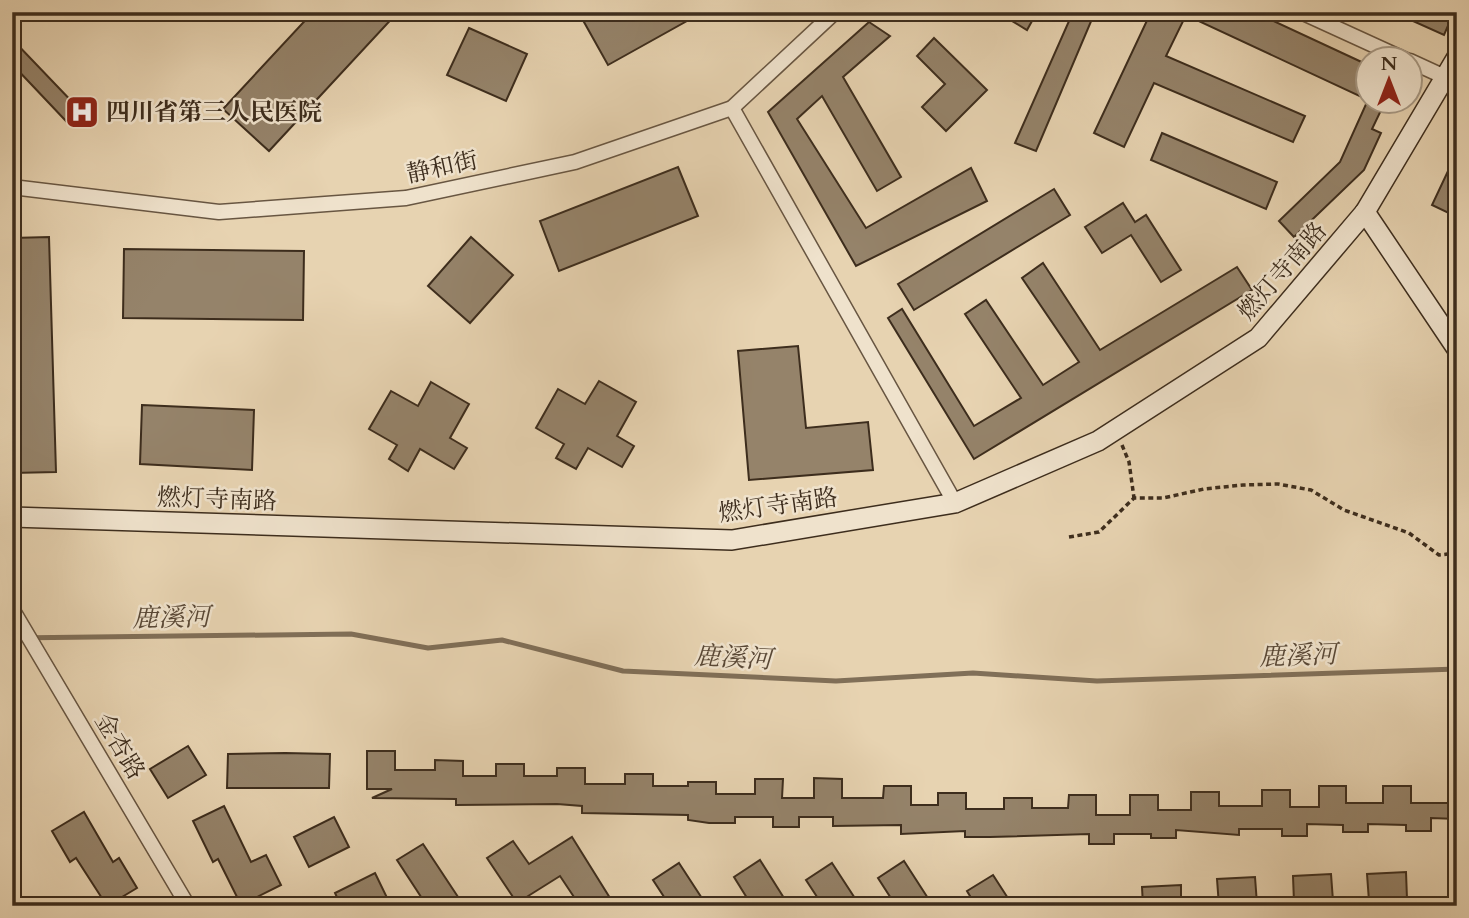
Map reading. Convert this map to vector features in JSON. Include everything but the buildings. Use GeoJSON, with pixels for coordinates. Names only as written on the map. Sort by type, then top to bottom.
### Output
{"type":"FeatureCollection","features":[{"type":"Feature","properties":{"kind":"street","name":"静和街"},"geometry":{"type":"LineString","coordinates":[[12,187],[219,212],[406,198],[575,162],[732,108],[835,12]]}},
{"type":"Feature","properties":{"kind":"street"},"geometry":{"type":"LineString","coordinates":[[1301,12],[1377,46]]}},
{"type":"Feature","properties":{"kind":"street","name":"燃灯寺南路"},"geometry":{"type":"LineString","coordinates":[[12,517],[732,540],[955,503],[1098,441],[1258,338],[1364,212],[1447,78],[1457,57]]}},
{"type":"Feature","properties":{"kind":"street"},"geometry":{"type":"LineString","coordinates":[[1424,67],[1447,78]]}},
{"type":"Feature","properties":{"kind":"street"},"geometry":{"type":"LineString","coordinates":[[732,108],[955,503]]}},
{"type":"Feature","properties":{"kind":"street"},"geometry":{"type":"LineString","coordinates":[[1364,212],[1457,349]]}},
{"type":"Feature","properties":{"kind":"street","name":"金杏路"},"geometry":{"type":"LineString","coordinates":[[12,610],[188,906]]}},
{"type":"Feature","properties":{"kind":"path"},"geometry":{"type":"LineString","coordinates":[[1116,429],[1129,462],[1134,498]]}},
{"type":"Feature","properties":{"kind":"path"},"geometry":{"type":"LineString","coordinates":[[1069,537],[1099,531],[1134,498],[1163,498],[1203,489],[1278,484],[1311,490],[1343,510],[1409,533],[1439,555],[1457,553]]}},
{"type":"Feature","properties":{"kind":"waterway","name":"鹿溪河"},"geometry":{"type":"LineString","coordinates":[[12,638],[351,634],[428,648],[502,640],[623,671],[836,681],[973,673],[1097,681],[1457,669]]}},
{"type":"Feature","properties":{"kind":"place","name":"四川省第三人民医院"},"geometry":{"type":"Point","coordinates":[82,112]}}]}
